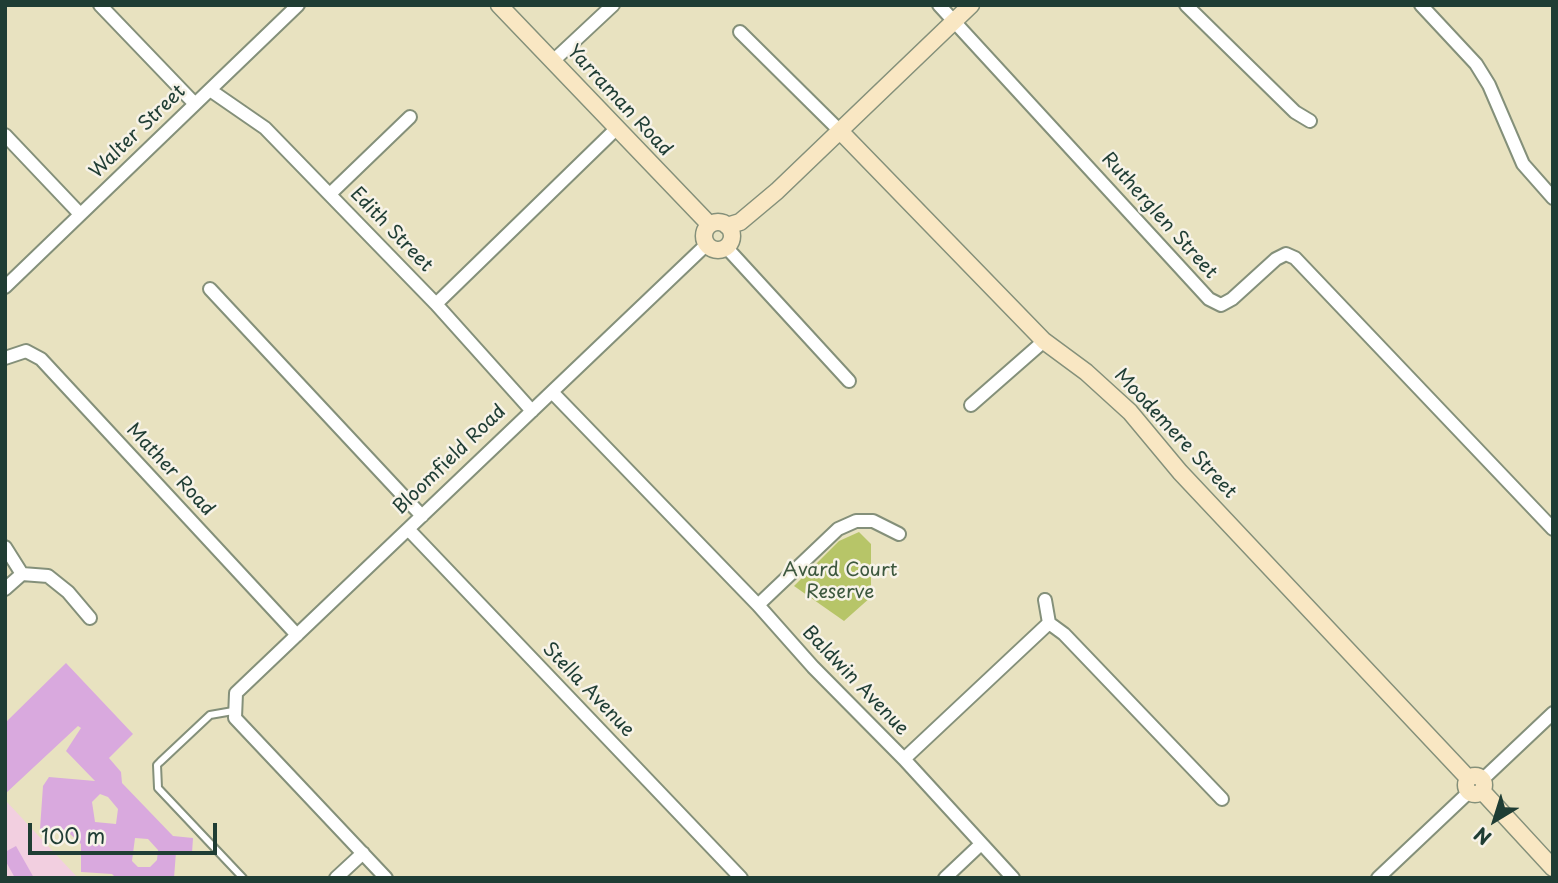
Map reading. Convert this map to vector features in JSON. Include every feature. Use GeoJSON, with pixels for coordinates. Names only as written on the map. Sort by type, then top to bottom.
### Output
{"type":"FeatureCollection","features":[{"type":"Feature","properties":{"kind":"street"},"geometry":{"type":"LineString","coordinates":[[100,5],[195,104]]}},
{"type":"Feature","properties":{"kind":"street","name":"Walter Street"},"geometry":{"type":"LineString","coordinates":[[5,287],[298,5]]}},
{"type":"Feature","properties":{"kind":"street","name":"Yarraman Road"},"geometry":{"type":"LineString","coordinates":[[499,5],[709,224]]}},
{"type":"Feature","properties":{"kind":"street"},"geometry":{"type":"LineString","coordinates":[[553,61],[613,5]]}},
{"type":"Feature","properties":{"kind":"street","name":"Rutherglen Street"},"geometry":{"type":"LineString","coordinates":[[939,5],[1209,299],[1221,304],[1232,299],[1276,259],[1286,254],[1295,258],[1553,529]]}},
{"type":"Feature","properties":{"kind":"street"},"geometry":{"type":"LineString","coordinates":[[727,226],[740,222],[768,198],[971,5]]}},
{"type":"Feature","properties":{"kind":"street"},"geometry":{"type":"LineString","coordinates":[[1186,5],[1294,113],[1310,121]]}},
{"type":"Feature","properties":{"kind":"street"},"geometry":{"type":"LineString","coordinates":[[1420,5],[1476,64],[1489,85],[1523,164],[1553,198]]}},
{"type":"Feature","properties":{"kind":"street"},"geometry":{"type":"LineString","coordinates":[[740,32],[840,131]]}},
{"type":"Feature","properties":{"kind":"street","name":"Edith Street"},"geometry":{"type":"LineString","coordinates":[[210,90],[265,128],[436,304],[532,411]]}},
{"type":"Feature","properties":{"kind":"street"},"geometry":{"type":"LineString","coordinates":[[330,194],[410,117]]}},
{"type":"Feature","properties":{"kind":"street"},"geometry":{"type":"LineString","coordinates":[[436,304],[617,128]]}},
{"type":"Feature","properties":{"kind":"street","name":"Moodemere Street"},"geometry":{"type":"LineString","coordinates":[[840,131],[1044,341],[1086,372],[1129,412],[1180,472],[1553,868]]}},
{"type":"Feature","properties":{"kind":"street"},"geometry":{"type":"LineString","coordinates":[[5,135],[80,214]]}},
{"type":"Feature","properties":{"kind":"street"},"geometry":{"type":"LineString","coordinates":[[720,222],[727,226],[732,234],[726,247],[714,249],[707,244],[704,232],[709,224],[720,222]]}},
{"type":"Feature","properties":{"kind":"street","name":"Bloomfield Road"},"geometry":{"type":"LineString","coordinates":[[233,710],[236,693],[707,244]]}},
{"type":"Feature","properties":{"kind":"street"},"geometry":{"type":"LineString","coordinates":[[726,247],[849,381]]}},
{"type":"Feature","properties":{"kind":"street"},"geometry":{"type":"LineString","coordinates":[[210,289],[422,516]]}},
{"type":"Feature","properties":{"kind":"street"},"geometry":{"type":"LineString","coordinates":[[971,405],[1044,341]]}},
{"type":"Feature","properties":{"kind":"street","name":"Mather Road"},"geometry":{"type":"LineString","coordinates":[[5,358],[26,351],[41,359],[297,635]]}},
{"type":"Feature","properties":{"kind":"street","name":"Baldwin Avenue"},"geometry":{"type":"LineString","coordinates":[[552,391],[758,605],[813,667],[904,759],[1013,878]]}},
{"type":"Feature","properties":{"kind":"street"},"geometry":{"type":"LineString","coordinates":[[758,605],[838,529],[856,521],[873,521],[899,534]]}},
{"type":"Feature","properties":{"kind":"street","name":"Stella Avenue"},"geometry":{"type":"LineString","coordinates":[[408,529],[741,878]]}},
{"type":"Feature","properties":{"kind":"street"},"geometry":{"type":"LineString","coordinates":[[5,547],[22,573]]}},
{"type":"Feature","properties":{"kind":"street"},"geometry":{"type":"LineString","coordinates":[[5,589],[22,573],[48,576],[68,592],[90,618]]}},
{"type":"Feature","properties":{"kind":"street"},"geometry":{"type":"LineString","coordinates":[[1045,600],[1049,622],[1064,634],[1222,799]]}},
{"type":"Feature","properties":{"kind":"street"},"geometry":{"type":"LineString","coordinates":[[904,759],[1049,622]]}},
{"type":"Feature","properties":{"kind":"street"},"geometry":{"type":"LineString","coordinates":[[233,710],[235,718],[386,878]]}},
{"type":"Feature","properties":{"kind":"street"},"geometry":{"type":"LineString","coordinates":[[1378,878],[1553,713]]}},
{"type":"Feature","properties":{"kind":"street"},"geometry":{"type":"LineString","coordinates":[[945,878],[981,844]]}},
{"type":"Feature","properties":{"kind":"street"},"geometry":{"type":"LineString","coordinates":[[336,878],[363,853]]}},
{"type":"Feature","properties":{"kind":"lane"},"geometry":{"type":"LineString","coordinates":[[233,710],[210,715],[157,765],[158,788],[243,878]]}},
{"type":"Feature","properties":{"kind":"shaded area"},"geometry":{"type":"Polygon","coordinates":[[[5,800],[78,878],[5,878],[5,800]]]}},
{"type":"Feature","properties":{"kind":"green space","name":"Avard Court Reserve"},"geometry":{"type":"Polygon","coordinates":[[[859,532],[871,544],[871,597],[844,621],[794,586],[839,541],[859,532]]]}},
{"type":"Feature","properties":{"kind":"building"},"geometry":{"type":"Polygon","coordinates":[[[66,663],[133,734],[109,758],[121,772],[122,783],[173,836],[193,838],[192,853],[176,852],[174,878],[116,878],[112,874],[81,872],[81,844],[70,834],[40,829],[43,786],[49,777],[95,781],[66,751],[81,728],[78,726],[5,794],[5,723],[66,663]],[[100,794],[92,802],[95,822],[116,824],[118,809],[108,797],[100,794]],[[135,838],[132,861],[138,867],[150,867],[157,860],[158,850],[148,839],[135,838]]]}},
{"type":"Feature","properties":{"kind":"building"},"geometry":{"type":"Polygon","coordinates":[[[16,846],[34,878],[15,878],[5,860],[5,852],[16,846]]]}}]}
